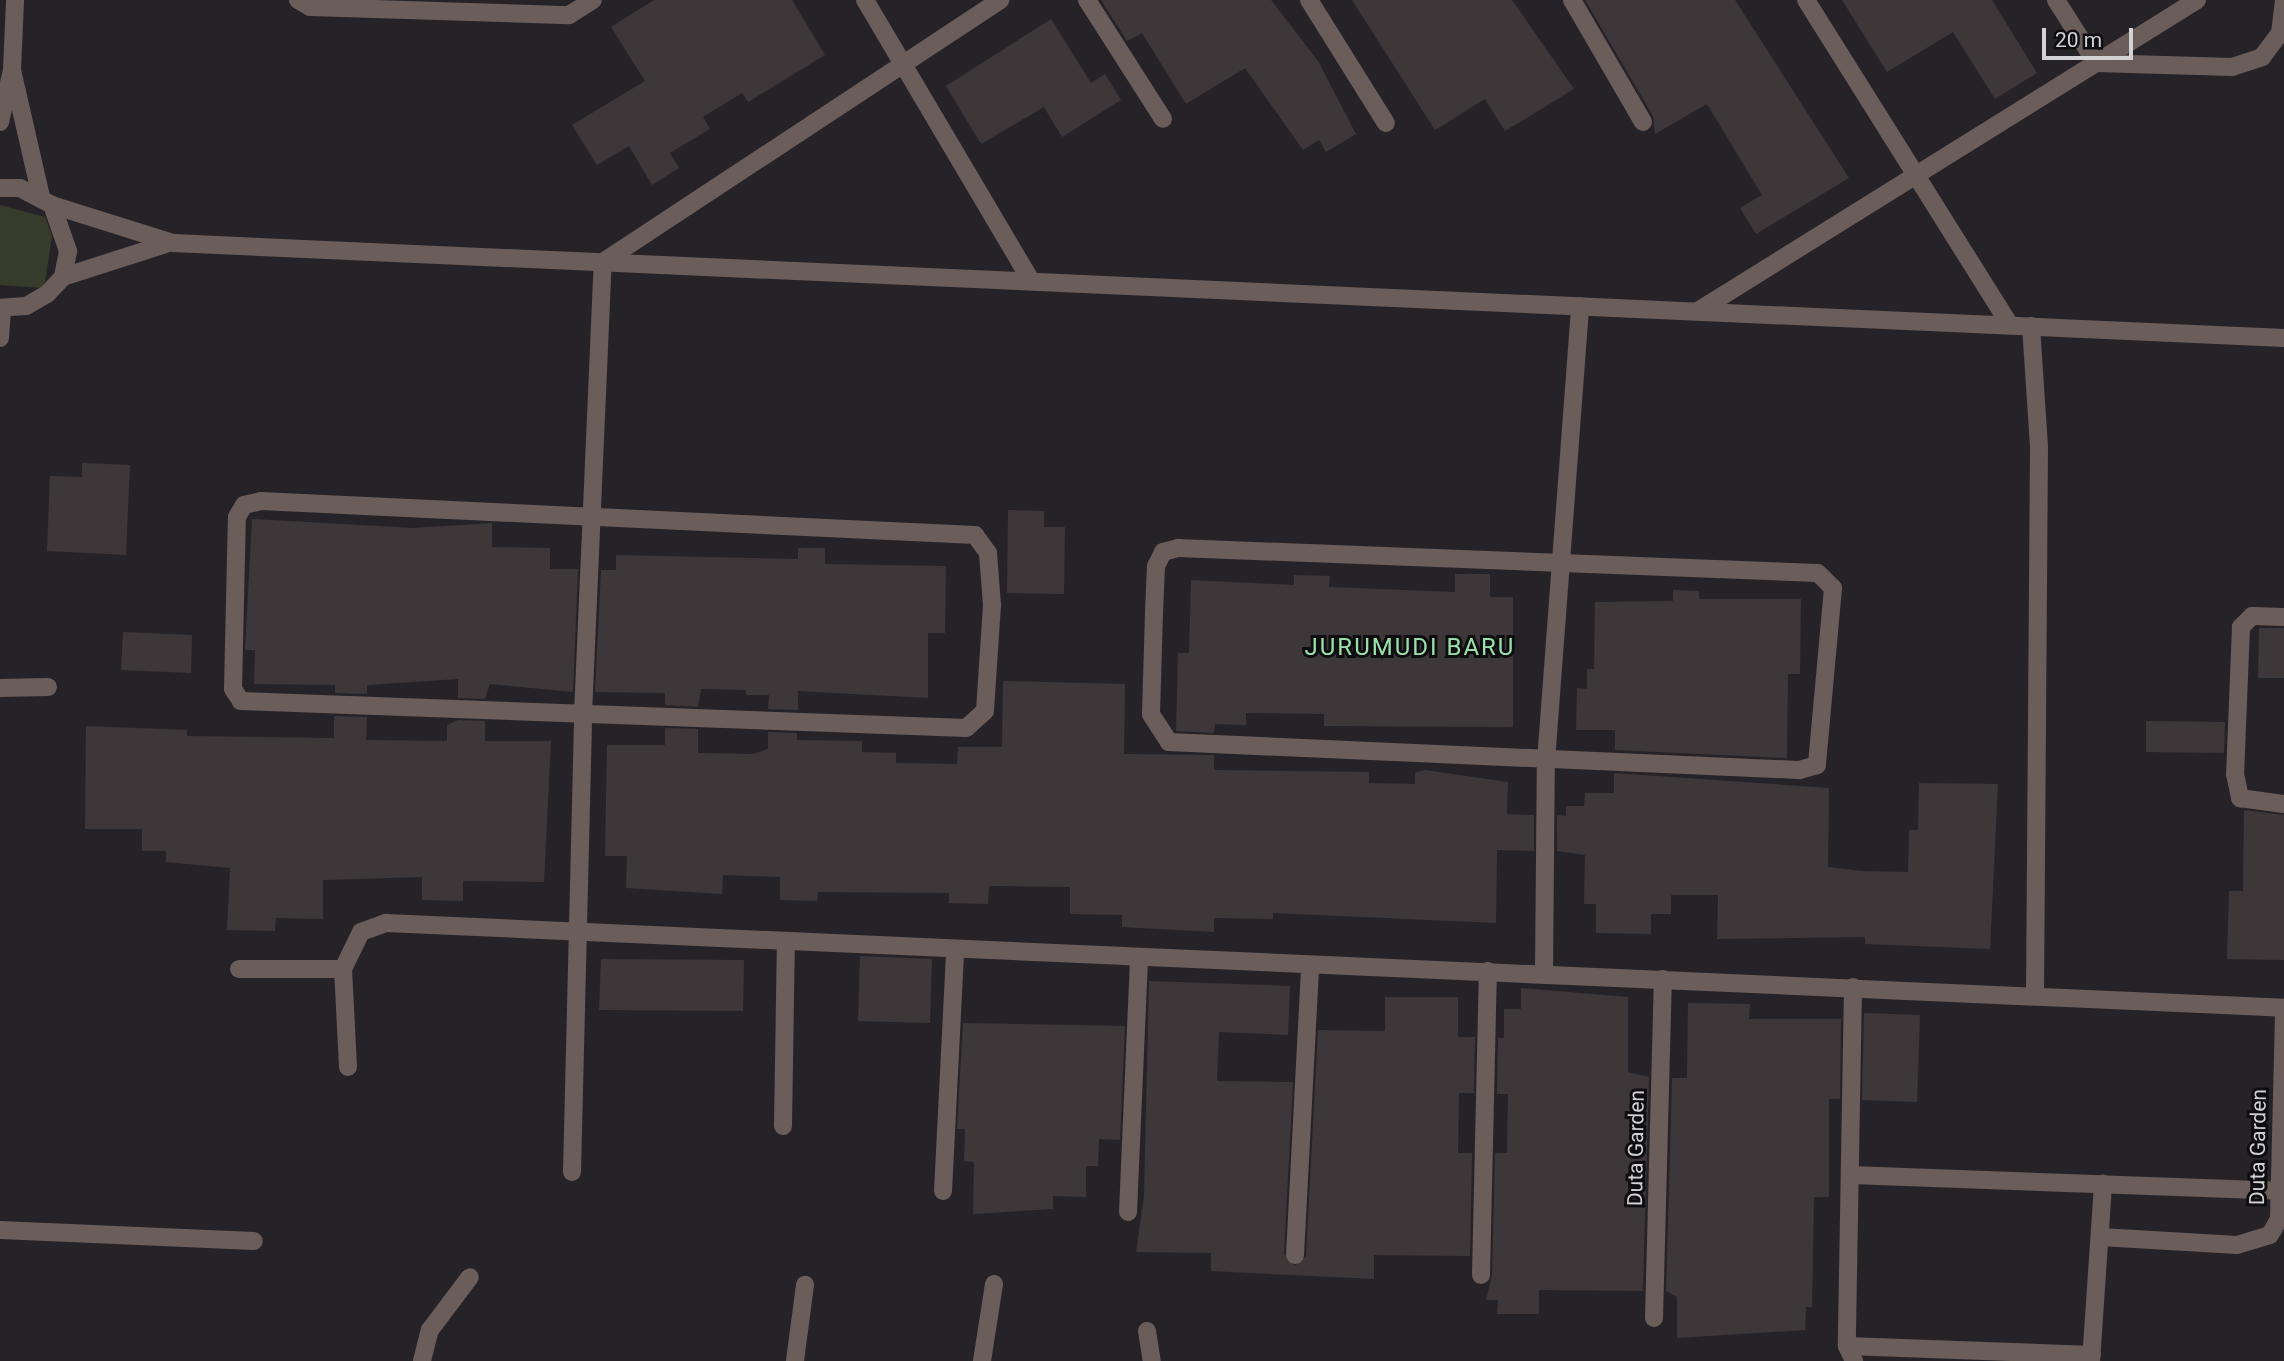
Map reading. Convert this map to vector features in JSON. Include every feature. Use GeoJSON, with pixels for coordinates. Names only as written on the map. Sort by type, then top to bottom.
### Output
{"type":"FeatureCollection","features":[{"type":"Feature","properties":{"kind":"street"},"geometry":{"type":"LineString","coordinates":[[0,122],[12,70],[15,0]]}},
{"type":"Feature","properties":{"kind":"street"},"geometry":{"type":"LineString","coordinates":[[298,0],[310,6],[565,8],[593,0]]}},
{"type":"Feature","properties":{"kind":"street"},"geometry":{"type":"LineString","coordinates":[[865,0],[1031,281]]}},
{"type":"Feature","properties":{"kind":"street"},"geometry":{"type":"LineString","coordinates":[[603,262],[902,61],[1001,0]]}},
{"type":"Feature","properties":{"kind":"street"},"geometry":{"type":"LineString","coordinates":[[1087,0],[1163,119]]}},
{"type":"Feature","properties":{"kind":"street"},"geometry":{"type":"LineString","coordinates":[[1309,0],[1386,123]]}},
{"type":"Feature","properties":{"kind":"street"},"geometry":{"type":"LineString","coordinates":[[1572,0],[1643,122]]}},
{"type":"Feature","properties":{"kind":"street"},"geometry":{"type":"LineString","coordinates":[[1806,0],[2010,325]]}},
{"type":"Feature","properties":{"kind":"street"},"geometry":{"type":"LineString","coordinates":[[2056,0],[2096,62]]}},
{"type":"Feature","properties":{"kind":"street"},"geometry":{"type":"LineString","coordinates":[[1698,311],[2197,0]]}},
{"type":"Feature","properties":{"kind":"street"},"geometry":{"type":"LineString","coordinates":[[2096,62],[2232,66],[2262,58],[2280,33],[2284,0]]}},
{"type":"Feature","properties":{"kind":"street"},"geometry":{"type":"LineString","coordinates":[[12,70],[46,201],[65,227],[63,277]]}},
{"type":"Feature","properties":{"kind":"street"},"geometry":{"type":"LineString","coordinates":[[0,188],[173,243],[2284,338]]}},
{"type":"Feature","properties":{"kind":"street"},"geometry":{"type":"LineString","coordinates":[[0,338],[1,308],[26,306],[63,277],[173,243]]}},
{"type":"Feature","properties":{"kind":"street"},"geometry":{"type":"LineString","coordinates":[[572,1171],[583,714],[594,518],[603,262]]}},
{"type":"Feature","properties":{"kind":"street"},"geometry":{"type":"LineString","coordinates":[[1544,972],[1546,761],[1580,306]]}},
{"type":"Feature","properties":{"kind":"street"},"geometry":{"type":"LineString","coordinates":[[2031,326],[2039,448],[2035,994]]}},
{"type":"Feature","properties":{"kind":"street"},"geometry":{"type":"LineString","coordinates":[[261,501],[594,518],[956,531],[975,535],[988,553],[992,605],[985,711],[966,728],[583,714],[241,701],[233,689],[237,517],[244,505],[261,501]]}},
{"type":"Feature","properties":{"kind":"street"},"geometry":{"type":"LineString","coordinates":[[1178,548],[1559,560],[1818,573],[1833,588],[1817,765],[1799,770],[1546,761],[1169,742],[1152,714],[1156,566],[1163,552],[1178,548]]}},
{"type":"Feature","properties":{"kind":"street"},"geometry":{"type":"LineString","coordinates":[[2284,617],[2252,616],[2241,627],[2235,774],[2240,798],[2284,804]]}},
{"type":"Feature","properties":{"kind":"street"},"geometry":{"type":"LineString","coordinates":[[0,688],[48,687]]}},
{"type":"Feature","properties":{"kind":"street"},"geometry":{"type":"LineString","coordinates":[[348,1067],[343,969],[360,932],[377,924],[579,931],[1139,959],[1544,972],[2284,1008]]}},
{"type":"Feature","properties":{"kind":"street"},"geometry":{"type":"LineString","coordinates":[[783,1126],[786,943]]}},
{"type":"Feature","properties":{"kind":"street"},"geometry":{"type":"LineString","coordinates":[[943,1191],[955,951]]}},
{"type":"Feature","properties":{"kind":"street"},"geometry":{"type":"LineString","coordinates":[[1128,1212],[1139,959]]}},
{"type":"Feature","properties":{"kind":"street"},"geometry":{"type":"LineString","coordinates":[[1295,1255],[1310,965]]}},
{"type":"Feature","properties":{"kind":"street"},"geometry":{"type":"LineString","coordinates":[[239,969],[343,969]]}},
{"type":"Feature","properties":{"kind":"street"},"geometry":{"type":"LineString","coordinates":[[1481,1275],[1488,971]]}},
{"type":"Feature","properties":{"kind":"street","name":"Duta Garden"},"geometry":{"type":"LineString","coordinates":[[1654,1318],[1663,979]]}},
{"type":"Feature","properties":{"kind":"street"},"geometry":{"type":"LineString","coordinates":[[1853,988],[1850,1353],[2092,1358],[2103,1183]]}},
{"type":"Feature","properties":{"kind":"street","name":"Duta Garden"},"geometry":{"type":"LineString","coordinates":[[2101,1237],[2257,1244],[2279,1219],[2284,1013]]}},
{"type":"Feature","properties":{"kind":"street"},"geometry":{"type":"LineString","coordinates":[[1851,1175],[2279,1191]]}},
{"type":"Feature","properties":{"kind":"street"},"geometry":{"type":"LineString","coordinates":[[0,1230],[254,1241]]}},
{"type":"Feature","properties":{"kind":"street"},"geometry":{"type":"LineString","coordinates":[[422,1361],[430,1330],[470,1277]]}},
{"type":"Feature","properties":{"kind":"street"},"geometry":{"type":"LineString","coordinates":[[982,1361],[993,1284]]}},
{"type":"Feature","properties":{"kind":"street"},"geometry":{"type":"LineString","coordinates":[[796,1361],[805,1286]]}},
{"type":"Feature","properties":{"kind":"street"},"geometry":{"type":"LineString","coordinates":[[1147,1331],[1152,1361]]}},
{"type":"Feature","properties":{"kind":"green space"},"geometry":{"type":"Polygon","coordinates":[[[0,205],[45,217],[52,236],[44,288],[0,285],[0,205]]]}},
{"type":"Feature","properties":{"kind":"building"},"geometry":{"type":"Polygon","coordinates":[[[654,0],[792,0],[825,55],[748,102],[742,93],[703,117],[710,129],[670,153],[679,168],[652,185],[629,146],[597,165],[572,125],[645,81],[611,27],[654,0]]]}},
{"type":"Feature","properties":{"kind":"building"},"geometry":{"type":"Polygon","coordinates":[[[1101,0],[1271,0],[1318,61],[1356,134],[1326,152],[1319,140],[1303,150],[1245,68],[1186,104],[1142,33],[1127,41],[1101,0]]]}},
{"type":"Feature","properties":{"kind":"building"},"geometry":{"type":"Polygon","coordinates":[[[1352,0],[1512,0],[1574,89],[1505,131],[1485,99],[1435,130],[1352,0]]]}},
{"type":"Feature","properties":{"kind":"building"},"geometry":{"type":"Polygon","coordinates":[[[1585,0],[1735,0],[1849,178],[1756,234],[1740,208],[1762,195],[1707,104],[1655,134],[1653,116],[1585,0]]]}},
{"type":"Feature","properties":{"kind":"building"},"geometry":{"type":"Polygon","coordinates":[[[1842,0],[1992,0],[2037,73],[1995,99],[1953,32],[1887,72],[1842,0]]]}},
{"type":"Feature","properties":{"kind":"building"},"geometry":{"type":"Polygon","coordinates":[[[1051,19],[1091,83],[1105,74],[1121,100],[1062,137],[1044,107],[981,144],[946,86],[1051,19]]]}},
{"type":"Feature","properties":{"kind":"building"},"geometry":{"type":"Polygon","coordinates":[[[82,463],[130,465],[126,555],[47,551],[50,476],[82,477],[82,463]]]}},
{"type":"Feature","properties":{"kind":"building"},"geometry":{"type":"Polygon","coordinates":[[[1008,510],[1044,511],[1044,527],[1065,527],[1064,594],[1007,593],[1008,510]]]}},
{"type":"Feature","properties":{"kind":"building"},"geometry":{"type":"Polygon","coordinates":[[[252,519],[413,528],[492,523],[492,547],[550,548],[550,569],[578,569],[573,692],[490,684],[485,699],[458,698],[458,679],[367,685],[367,694],[335,693],[335,685],[254,684],[255,650],[245,650],[252,519]]]}},
{"type":"Feature","properties":{"kind":"building"},"geometry":{"type":"Polygon","coordinates":[[[798,548],[825,548],[825,564],[946,566],[945,633],[928,633],[928,698],[798,691],[798,710],[768,709],[769,695],[746,695],[746,690],[701,689],[698,707],[665,705],[665,693],[595,692],[601,570],[616,570],[616,555],[798,559],[798,548]]]}},
{"type":"Feature","properties":{"kind":"building"},"geometry":{"type":"Polygon","coordinates":[[[1455,574],[1490,574],[1490,597],[1513,597],[1513,727],[1324,726],[1324,714],[1246,713],[1246,725],[1215,724],[1214,733],[1176,731],[1178,653],[1189,653],[1191,580],[1294,585],[1294,575],[1330,576],[1329,587],[1455,592],[1455,574]]]}},
{"type":"Feature","properties":{"kind":"building"},"geometry":{"type":"Polygon","coordinates":[[[1673,590],[1699,591],[1699,599],[1801,599],[1800,674],[1788,674],[1787,758],[1615,750],[1615,730],[1576,730],[1577,688],[1587,689],[1587,669],[1594,669],[1595,602],[1673,601],[1673,590]]]}},
{"type":"Feature","properties":{"kind":"building"},"geometry":{"type":"Polygon","coordinates":[[[2259,628],[2284,628],[2284,678],[2258,678],[2259,628]]]}},
{"type":"Feature","properties":{"kind":"building"},"geometry":{"type":"Polygon","coordinates":[[[123,632],[192,635],[191,673],[121,670],[123,632]]]}},
{"type":"Feature","properties":{"kind":"building"},"geometry":{"type":"Polygon","coordinates":[[[1003,681],[1125,684],[1124,754],[1214,755],[1214,770],[1369,772],[1369,783],[1415,784],[1415,773],[1425,770],[1508,782],[1507,814],[1534,815],[1534,851],[1497,850],[1496,923],[1273,913],[1273,919],[1214,918],[1214,932],[1122,927],[1122,915],[1070,914],[1070,887],[989,886],[988,904],[949,903],[949,893],[818,892],[817,901],[780,900],[780,877],[723,875],[722,894],[626,888],[627,856],[605,856],[607,745],[665,745],[665,728],[698,729],[698,753],[753,754],[768,749],[768,732],[797,733],[797,740],[862,741],[862,752],[896,753],[896,763],[957,764],[958,747],[1002,747],[1003,681]]]}},
{"type":"Feature","properties":{"kind":"building"},"geometry":{"type":"Polygon","coordinates":[[[334,716],[367,717],[366,740],[447,741],[447,725],[458,720],[485,721],[485,741],[551,741],[544,882],[463,881],[463,901],[422,900],[422,877],[323,880],[323,919],[276,918],[275,931],[227,930],[230,868],[166,862],[166,851],[142,851],[142,829],[85,829],[86,726],[187,730],[187,736],[334,738],[334,716]]]}},
{"type":"Feature","properties":{"kind":"building"},"geometry":{"type":"Polygon","coordinates":[[[2146,721],[2225,722],[2224,753],[2146,752],[2146,721]]]}},
{"type":"Feature","properties":{"kind":"building"},"geometry":{"type":"Polygon","coordinates":[[[1614,773],[1829,788],[1828,867],[1862,871],[1908,872],[1909,830],[1918,830],[1919,783],[1998,784],[1990,949],[1865,944],[1865,937],[1717,939],[1718,895],[1671,895],[1671,914],[1651,914],[1651,934],[1596,933],[1596,904],[1584,904],[1585,855],[1557,851],[1557,815],[1566,816],[1566,806],[1584,806],[1585,793],[1614,793],[1614,773]]]}},
{"type":"Feature","properties":{"kind":"building"},"geometry":{"type":"Polygon","coordinates":[[[2244,810],[2284,815],[2284,960],[2227,959],[2229,891],[2243,891],[2244,810]]]}},
{"type":"Feature","properties":{"kind":"building"},"geometry":{"type":"Polygon","coordinates":[[[860,956],[932,959],[930,1023],[858,1021],[860,956]]]}},
{"type":"Feature","properties":{"kind":"building"},"geometry":{"type":"Polygon","coordinates":[[[601,959],[744,960],[743,1011],[599,1010],[601,959]]]}},
{"type":"Feature","properties":{"kind":"building"},"geometry":{"type":"Polygon","coordinates":[[[1149,981],[1290,986],[1288,1035],[1219,1032],[1217,1081],[1293,1082],[1284,1254],[1295,1266],[1306,1256],[1318,1030],[1385,1031],[1385,997],[1458,997],[1458,1037],[1475,1037],[1474,1093],[1459,1093],[1458,1153],[1472,1153],[1470,1256],[1374,1255],[1374,1279],[1211,1271],[1211,1253],[1136,1252],[1144,1196],[1149,981]]]}},
{"type":"Feature","properties":{"kind":"building"},"geometry":{"type":"Polygon","coordinates":[[[1521,988],[1628,997],[1628,1072],[1649,1077],[1643,1291],[1539,1290],[1539,1314],[1497,1314],[1498,1300],[1486,1300],[1492,1275],[1495,1153],[1507,1153],[1508,1094],[1497,1094],[1498,1038],[1504,1038],[1504,1009],[1521,1009],[1521,988]]]}},
{"type":"Feature","properties":{"kind":"building"},"geometry":{"type":"Polygon","coordinates":[[[1688,1003],[1750,1004],[1749,1019],[1841,1019],[1840,1099],[1829,1099],[1829,1197],[1814,1197],[1812,1307],[1806,1307],[1805,1330],[1677,1338],[1677,1297],[1666,1291],[1672,1078],[1687,1078],[1688,1003]]]}},
{"type":"Feature","properties":{"kind":"building"},"geometry":{"type":"Polygon","coordinates":[[[1864,1013],[1920,1015],[1917,1102],[1862,1100],[1864,1013]]]}},
{"type":"Feature","properties":{"kind":"building"},"geometry":{"type":"Polygon","coordinates":[[[963,1023],[1125,1026],[1120,1140],[1099,1139],[1098,1166],[1086,1166],[1086,1197],[1053,1196],[1053,1209],[973,1214],[974,1162],[964,1161],[965,1129],[957,1129],[963,1023]]]}},
{"type":"Feature","properties":{"kind":"district","name":"JURUMUDI BARU"},"geometry":{"type":"Point","coordinates":[1410,648]}}]}
